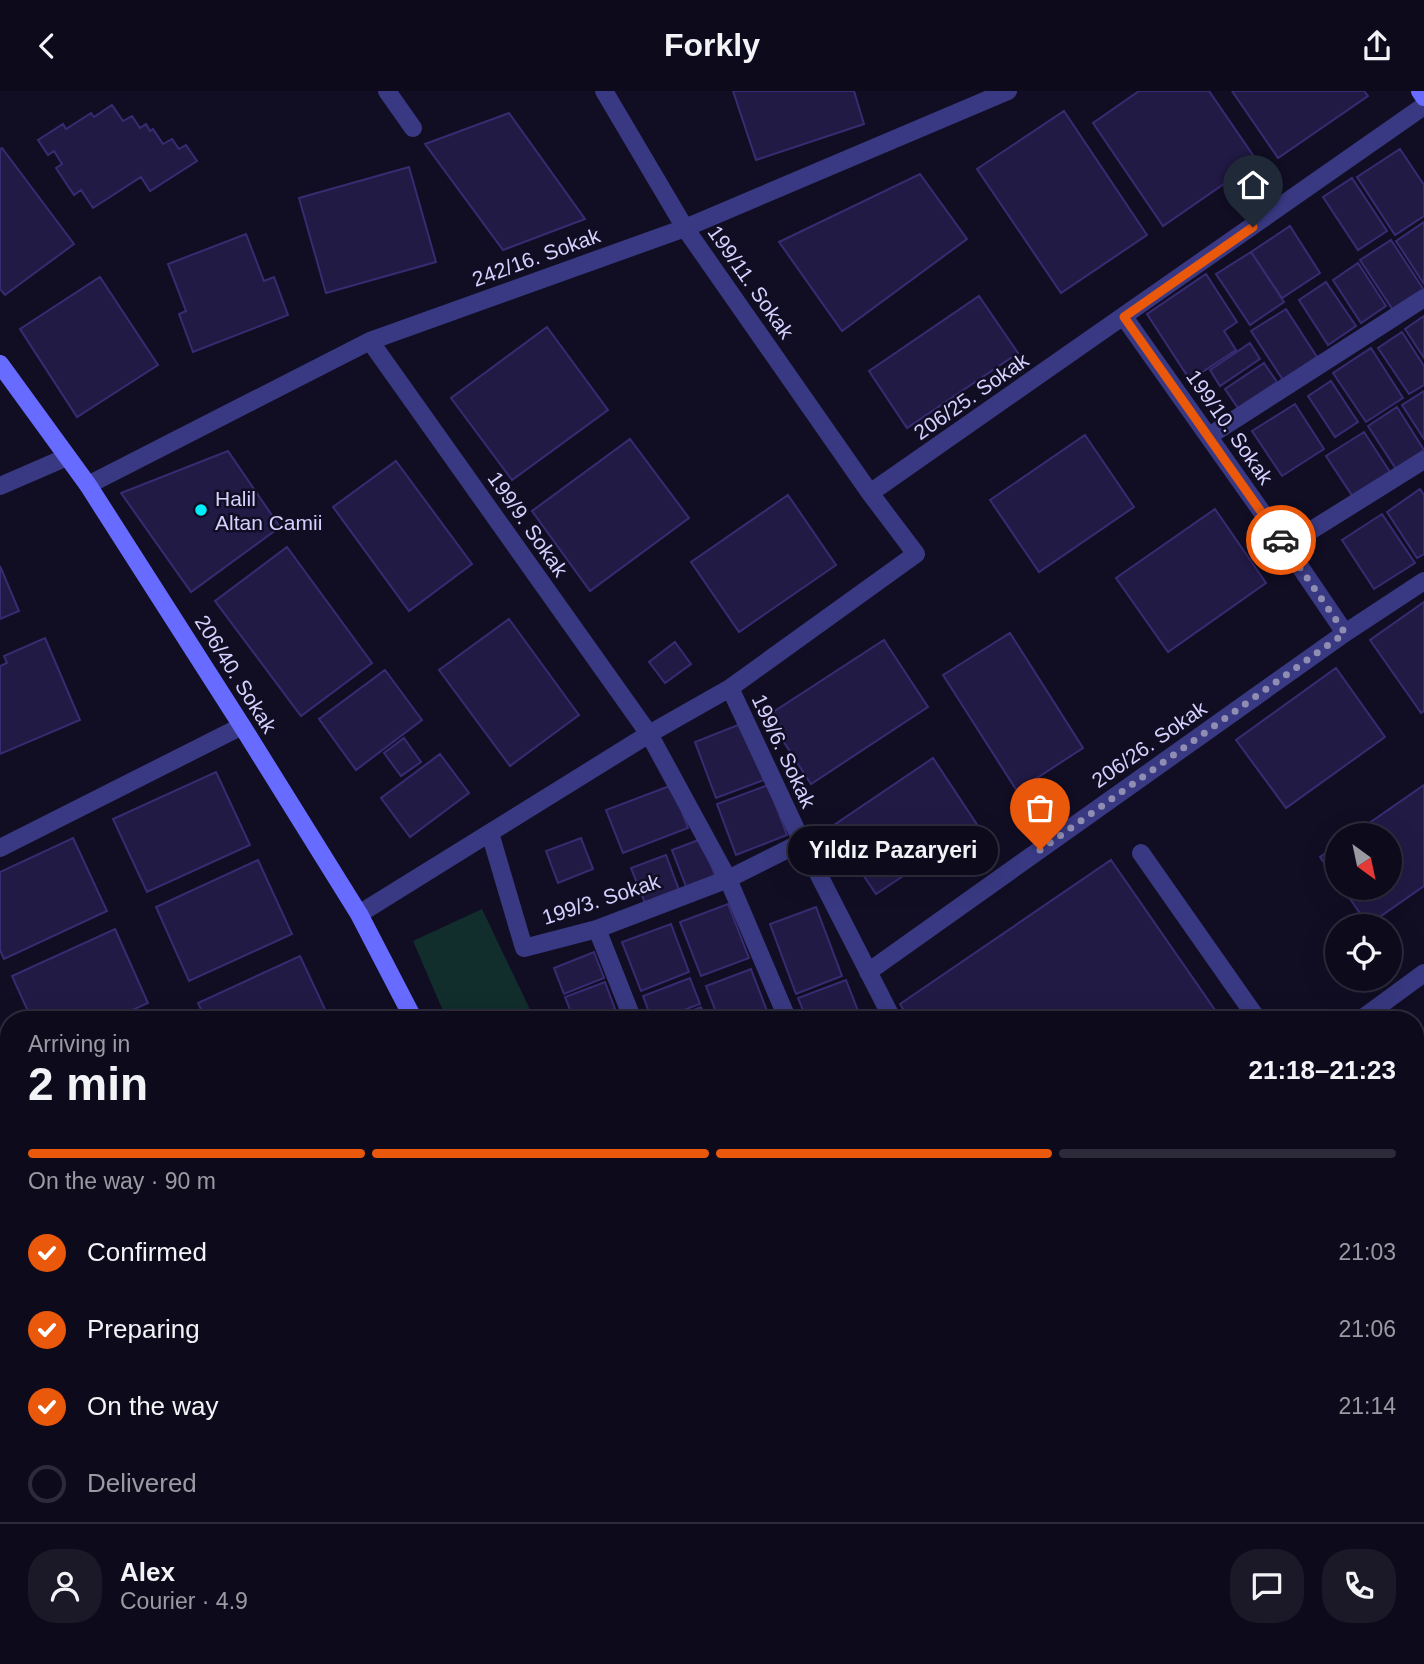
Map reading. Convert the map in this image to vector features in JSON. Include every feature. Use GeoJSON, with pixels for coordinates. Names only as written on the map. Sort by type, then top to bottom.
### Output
{"type":"FeatureCollection","features":[{"type":"Feature","properties":{"kind":"main road"},"geometry":{"type":"LineString","coordinates":[[1420,91],[1424,97]]}},
{"type":"Feature","properties":{"kind":"main road","name":"206/40. Sokak"},"geometry":{"type":"LineString","coordinates":[[0,364],[88,485],[242,726],[359,915],[409,1011]]}},
{"type":"Feature","properties":{"kind":"street"},"geometry":{"type":"LineString","coordinates":[[387,91],[413,128]]}},
{"type":"Feature","properties":{"kind":"street","name":"199/11. Sokak"},"geometry":{"type":"LineString","coordinates":[[604,91],[685,228],[870,493]]}},
{"type":"Feature","properties":{"kind":"street","name":"242/16. Sokak"},"geometry":{"type":"LineString","coordinates":[[88,485],[370,341],[685,228],[1008,91]]}},
{"type":"Feature","properties":{"kind":"street","name":"206/25. Sokak"},"geometry":{"type":"LineString","coordinates":[[870,493],[1424,106]]}},
{"type":"Feature","properties":{"kind":"street"},"geometry":{"type":"LineString","coordinates":[[1209,436],[1424,298]]}},
{"type":"Feature","properties":{"kind":"street","name":"199/10. Sokak"},"geometry":{"type":"LineString","coordinates":[[1124,317],[1345,633]]}},
{"type":"Feature","properties":{"kind":"street","name":"199/9. Sokak"},"geometry":{"type":"LineString","coordinates":[[370,341],[649,734],[727,879],[784,1011]]}},
{"type":"Feature","properties":{"kind":"street"},"geometry":{"type":"LineString","coordinates":[[0,486],[67,457]]}},
{"type":"Feature","properties":{"kind":"street"},"geometry":{"type":"LineString","coordinates":[[1286,546],[1424,460]]}},
{"type":"Feature","properties":{"kind":"street"},"geometry":{"type":"LineString","coordinates":[[359,915],[649,734],[730,688],[916,554],[870,493]]}},
{"type":"Feature","properties":{"kind":"street","name":"206/26. Sokak"},"geometry":{"type":"LineString","coordinates":[[868,972],[1345,633],[1424,581]]}},
{"type":"Feature","properties":{"kind":"street","name":"199/6. Sokak"},"geometry":{"type":"LineString","coordinates":[[730,688],[802,842],[888,1011]]}},
{"type":"Feature","properties":{"kind":"street"},"geometry":{"type":"LineString","coordinates":[[0,848],[242,726]]}},
{"type":"Feature","properties":{"kind":"street","name":"199/3. Sokak"},"geometry":{"type":"LineString","coordinates":[[490,833],[524,948],[597,929],[727,879],[802,842]]}},
{"type":"Feature","properties":{"kind":"street"},"geometry":{"type":"LineString","coordinates":[[1141,853],[1252,1011]]}},
{"type":"Feature","properties":{"kind":"street"},"geometry":{"type":"LineString","coordinates":[[597,929],[629,1011]]}},
{"type":"Feature","properties":{"kind":"street"},"geometry":{"type":"LineString","coordinates":[[1372,1011],[1424,973]]}},
{"type":"Feature","properties":{"kind":"green space"},"geometry":{"type":"Polygon","coordinates":[[[482,909],[531,1011],[443,1011],[413,941],[482,909]]]}},
{"type":"Feature","properties":{"kind":"building"},"geometry":{"type":"Polygon","coordinates":[[[733,91],[854,91],[864,124],[756,160],[733,91]]]}},
{"type":"Feature","properties":{"kind":"building"},"geometry":{"type":"Polygon","coordinates":[[[1139,91],[1209,91],[1257,161],[1163,226],[1093,123],[1139,91]]]}},
{"type":"Feature","properties":{"kind":"building"},"geometry":{"type":"Polygon","coordinates":[[[1232,91],[1364,91],[1368,96],[1278,158],[1232,91]]]}},
{"type":"Feature","properties":{"kind":"building"},"geometry":{"type":"Polygon","coordinates":[[[112,105],[123,121],[132,116],[140,128],[146,124],[163,144],[172,139],[179,149],[186,145],[197,161],[150,191],[141,177],[93,208],[81,190],[74,195],[56,168],[62,164],[54,151],[48,155],[38,140],[63,124],[66,129],[91,113],[94,117],[112,105]]]}},
{"type":"Feature","properties":{"kind":"building"},"geometry":{"type":"Polygon","coordinates":[[[1064,111],[1147,235],[1061,293],[977,169],[1064,111]]]}},
{"type":"Feature","properties":{"kind":"building"},"geometry":{"type":"Polygon","coordinates":[[[509,113],[585,219],[503,250],[425,144],[509,113]]]}},
{"type":"Feature","properties":{"kind":"building"},"geometry":{"type":"Polygon","coordinates":[[[2,148],[74,244],[5,295],[0,289],[2,148]]]}},
{"type":"Feature","properties":{"kind":"building"},"geometry":{"type":"Polygon","coordinates":[[[1400,149],[1424,185],[1424,216],[1395,235],[1357,177],[1400,149]]]}},
{"type":"Feature","properties":{"kind":"building"},"geometry":{"type":"Polygon","coordinates":[[[409,167],[436,262],[326,293],[299,198],[409,167]]]}},
{"type":"Feature","properties":{"kind":"building"},"geometry":{"type":"Polygon","coordinates":[[[920,174],[967,239],[842,331],[779,242],[920,174]]]}},
{"type":"Feature","properties":{"kind":"building"},"geometry":{"type":"Polygon","coordinates":[[[1352,178],[1387,231],[1358,250],[1323,197],[1352,178]]]}},
{"type":"Feature","properties":{"kind":"building"},"geometry":{"type":"Polygon","coordinates":[[[1424,222],[1424,284],[1396,241],[1424,222]]]}},
{"type":"Feature","properties":{"kind":"building"},"geometry":{"type":"Polygon","coordinates":[[[1290,226],[1320,273],[1282,298],[1251,252],[1290,226]]]}},
{"type":"Feature","properties":{"kind":"building"},"geometry":{"type":"Polygon","coordinates":[[[246,234],[264,281],[274,277],[288,315],[193,352],[179,314],[186,311],[168,264],[246,234]]]}},
{"type":"Feature","properties":{"kind":"building"},"geometry":{"type":"Polygon","coordinates":[[[1391,240],[1424,290],[1393,310],[1360,260],[1391,240]]]}},
{"type":"Feature","properties":{"kind":"building"},"geometry":{"type":"Polygon","coordinates":[[[1251,252],[1284,302],[1250,325],[1216,274],[1251,252]]]}},
{"type":"Feature","properties":{"kind":"building"},"geometry":{"type":"Polygon","coordinates":[[[1358,263],[1386,306],[1361,323],[1333,280],[1358,263]]]}},
{"type":"Feature","properties":{"kind":"building"},"geometry":{"type":"Polygon","coordinates":[[[1206,274],[1237,322],[1224,331],[1236,350],[1190,380],[1147,314],[1206,274]]]}},
{"type":"Feature","properties":{"kind":"building"},"geometry":{"type":"Polygon","coordinates":[[[100,277],[158,365],[77,417],[20,329],[100,277]]]}},
{"type":"Feature","properties":{"kind":"building"},"geometry":{"type":"Polygon","coordinates":[[[1326,282],[1356,326],[1328,345],[1299,300],[1326,282]]]}},
{"type":"Feature","properties":{"kind":"building"},"geometry":{"type":"Polygon","coordinates":[[[979,296],[1018,353],[907,428],[869,371],[979,296]]]}},
{"type":"Feature","properties":{"kind":"building"},"geometry":{"type":"Polygon","coordinates":[[[1286,309],[1317,357],[1283,380],[1251,331],[1286,309]]]}},
{"type":"Feature","properties":{"kind":"building"},"geometry":{"type":"Polygon","coordinates":[[[1424,316],[1424,358],[1405,329],[1424,316]]]}},
{"type":"Feature","properties":{"kind":"building"},"geometry":{"type":"Polygon","coordinates":[[[547,327],[608,410],[512,480],[451,398],[547,327]]]}},
{"type":"Feature","properties":{"kind":"building"},"geometry":{"type":"Polygon","coordinates":[[[1402,332],[1424,366],[1424,385],[1409,394],[1378,348],[1402,332]]]}},
{"type":"Feature","properties":{"kind":"building"},"geometry":{"type":"Polygon","coordinates":[[[1250,343],[1260,359],[1220,386],[1210,370],[1250,343]]]}},
{"type":"Feature","properties":{"kind":"building"},"geometry":{"type":"Polygon","coordinates":[[[1371,348],[1403,398],[1366,422],[1333,373],[1371,348]]]}},
{"type":"Feature","properties":{"kind":"building"},"geometry":{"type":"Polygon","coordinates":[[[1264,363],[1277,382],[1238,408],[1225,389],[1264,363]]]}},
{"type":"Feature","properties":{"kind":"building"},"geometry":{"type":"Polygon","coordinates":[[[1331,381],[1358,422],[1335,437],[1308,396],[1331,381]]]}},
{"type":"Feature","properties":{"kind":"building"},"geometry":{"type":"Polygon","coordinates":[[[1424,391],[1424,439],[1402,405],[1424,391]]]}},
{"type":"Feature","properties":{"kind":"building"},"geometry":{"type":"Polygon","coordinates":[[[1295,404],[1324,449],[1282,476],[1252,431],[1295,404]]]}},
{"type":"Feature","properties":{"kind":"building"},"geometry":{"type":"Polygon","coordinates":[[[1397,407],[1424,450],[1396,469],[1368,426],[1397,407]]]}},
{"type":"Feature","properties":{"kind":"building"},"geometry":{"type":"Polygon","coordinates":[[[1364,432],[1390,472],[1353,497],[1326,456],[1364,432]]]}},
{"type":"Feature","properties":{"kind":"building"},"geometry":{"type":"Polygon","coordinates":[[[1085,435],[1134,507],[1039,572],[990,500],[1085,435]]]}},
{"type":"Feature","properties":{"kind":"building"},"geometry":{"type":"Polygon","coordinates":[[[630,439],[689,518],[590,591],[532,511],[630,439]]]}},
{"type":"Feature","properties":{"kind":"building","name":"Halil Altan Camii"},"geometry":{"type":"Polygon","coordinates":[[[228,451],[280,527],[191,592],[121,493],[228,451]]]}},
{"type":"Feature","properties":{"kind":"building"},"geometry":{"type":"Polygon","coordinates":[[[396,461],[472,564],[409,611],[333,507],[396,461]]]}},
{"type":"Feature","properties":{"kind":"building"},"geometry":{"type":"Polygon","coordinates":[[[1420,489],[1424,495],[1424,554],[1417,558],[1387,512],[1420,489]]]}},
{"type":"Feature","properties":{"kind":"building"},"geometry":{"type":"Polygon","coordinates":[[[788,495],[836,565],[739,632],[691,562],[788,495]]]}},
{"type":"Feature","properties":{"kind":"building"},"geometry":{"type":"Polygon","coordinates":[[[1215,509],[1266,583],[1168,652],[1116,578],[1215,509]]]}},
{"type":"Feature","properties":{"kind":"building"},"geometry":{"type":"Polygon","coordinates":[[[1382,514],[1415,563],[1374,589],[1342,540],[1382,514]]]}},
{"type":"Feature","properties":{"kind":"building"},"geometry":{"type":"Polygon","coordinates":[[[287,547],[372,663],[301,716],[215,601],[287,547]]]}},
{"type":"Feature","properties":{"kind":"building"},"geometry":{"type":"Polygon","coordinates":[[[0,566],[19,611],[0,619],[0,566]]]}},
{"type":"Feature","properties":{"kind":"building"},"geometry":{"type":"Polygon","coordinates":[[[1424,602],[1424,711],[1421,713],[1370,640],[1424,602]]]}},
{"type":"Feature","properties":{"kind":"building"},"geometry":{"type":"Polygon","coordinates":[[[509,619],[579,715],[510,766],[439,670],[509,619]]]}},
{"type":"Feature","properties":{"kind":"building"},"geometry":{"type":"Polygon","coordinates":[[[1010,633],[1083,748],[1017,791],[943,675],[1010,633]]]}},
{"type":"Feature","properties":{"kind":"building"},"geometry":{"type":"Polygon","coordinates":[[[45,638],[80,720],[0,754],[0,666],[7,663],[4,656],[45,638]]]}},
{"type":"Feature","properties":{"kind":"building"},"geometry":{"type":"Polygon","coordinates":[[[884,640],[928,707],[811,784],[767,716],[884,640]]]}},
{"type":"Feature","properties":{"kind":"building"},"geometry":{"type":"Polygon","coordinates":[[[675,642],[691,664],[665,683],[649,662],[675,642]]]}},
{"type":"Feature","properties":{"kind":"building"},"geometry":{"type":"Polygon","coordinates":[[[1336,668],[1385,737],[1286,808],[1236,740],[1336,668]]]}},
{"type":"Feature","properties":{"kind":"building"},"geometry":{"type":"Polygon","coordinates":[[[385,670],[422,720],[356,770],[319,719],[385,670]]]}},
{"type":"Feature","properties":{"kind":"building"},"geometry":{"type":"Polygon","coordinates":[[[743,723],[764,780],[716,798],[695,742],[743,723]]]}},
{"type":"Feature","properties":{"kind":"building"},"geometry":{"type":"Polygon","coordinates":[[[404,738],[421,762],[401,776],[384,753],[404,738]]]}},
{"type":"Feature","properties":{"kind":"building"},"geometry":{"type":"Polygon","coordinates":[[[440,754],[469,793],[410,837],[381,798],[440,754]]]}},
{"type":"Feature","properties":{"kind":"building"},"geometry":{"type":"Polygon","coordinates":[[[933,758],[978,826],[876,894],[831,827],[933,758]]]}},
{"type":"Feature","properties":{"kind":"building"},"geometry":{"type":"Polygon","coordinates":[[[216,772],[250,845],[147,892],[113,819],[216,772]]]}},
{"type":"Feature","properties":{"kind":"building"},"geometry":{"type":"Polygon","coordinates":[[[672,785],[688,828],[623,853],[606,810],[672,785]]]}},
{"type":"Feature","properties":{"kind":"building"},"geometry":{"type":"Polygon","coordinates":[[[768,785],[787,835],[736,855],[717,804],[768,785]]]}},
{"type":"Feature","properties":{"kind":"building"},"geometry":{"type":"Polygon","coordinates":[[[1424,785],[1424,886],[1384,914],[1360,914],[1351,900],[1402,900],[1402,823],[1369,823],[1424,785]]]}},
{"type":"Feature","properties":{"kind":"building"},"geometry":{"type":"Polygon","coordinates":[[[73,838],[107,911],[4,959],[0,950],[0,872],[73,838]]]}},
{"type":"Feature","properties":{"kind":"building"},"geometry":{"type":"Polygon","coordinates":[[[581,838],[593,869],[558,883],[546,851],[581,838]]]}},
{"type":"Feature","properties":{"kind":"building"},"geometry":{"type":"Polygon","coordinates":[[[701,839],[716,878],[687,889],[672,850],[701,839]]]}},
{"type":"Feature","properties":{"kind":"building"},"geometry":{"type":"Polygon","coordinates":[[[666,855],[679,890],[645,903],[631,868],[666,855]]]}},
{"type":"Feature","properties":{"kind":"building"},"geometry":{"type":"Polygon","coordinates":[[[258,860],[292,934],[189,981],[156,907],[258,860]]]}},
{"type":"Feature","properties":{"kind":"building"},"geometry":{"type":"Polygon","coordinates":[[[1111,860],[1216,1011],[904,1011],[900,1004],[1111,860]]]}},
{"type":"Feature","properties":{"kind":"building"},"geometry":{"type":"Polygon","coordinates":[[[728,904],[749,958],[701,976],[680,922],[728,904]]]}},
{"type":"Feature","properties":{"kind":"building"},"geometry":{"type":"Polygon","coordinates":[[[816,907],[842,976],[796,994],[770,924],[816,907]]]}},
{"type":"Feature","properties":{"kind":"building"},"geometry":{"type":"Polygon","coordinates":[[[671,924],[689,972],[641,991],[622,942],[671,924]]]}},
{"type":"Feature","properties":{"kind":"building"},"geometry":{"type":"Polygon","coordinates":[[[115,929],[148,1003],[130,1011],[28,1011],[12,976],[115,929]]]}},
{"type":"Feature","properties":{"kind":"building"},"geometry":{"type":"Polygon","coordinates":[[[594,952],[604,978],[564,994],[554,968],[594,952]]]}},
{"type":"Feature","properties":{"kind":"building"},"geometry":{"type":"Polygon","coordinates":[[[300,956],[326,1011],[202,1011],[198,1003],[300,956]]]}},
{"type":"Feature","properties":{"kind":"building"},"geometry":{"type":"Polygon","coordinates":[[[751,969],[767,1011],[716,1011],[706,986],[751,969]]]}},
{"type":"Feature","properties":{"kind":"building"},"geometry":{"type":"Polygon","coordinates":[[[690,978],[700,1004],[681,1011],[649,1011],[643,996],[690,978]]]}},
{"type":"Feature","properties":{"kind":"building"},"geometry":{"type":"Polygon","coordinates":[[[846,980],[858,1011],[803,1011],[798,998],[846,980]]]}},
{"type":"Feature","properties":{"kind":"building"},"geometry":{"type":"Polygon","coordinates":[[[605,982],[615,1009],[570,1011],[565,997],[605,982]]]}},
{"type":"Feature","properties":{"kind":"way so far"},"geometry":{"type":"LineString","coordinates":[[1040,850],[1345,633],[1281,540]]}},
{"type":"Feature","properties":{"kind":"place","name":"Halil Altan Camii"},"geometry":{"type":"Point","coordinates":[201,510]}},
{"type":"Feature","properties":{"kind":"place","name":"Yıldız Pazaryeri"},"geometry":{"type":"Point","coordinates":[1040,850]}},
{"type":"Feature","properties":{"kind":"route"},"geometry":{"type":"LineString","coordinates":[[1253,227],[1124,317],[1281,540]]}}]}
